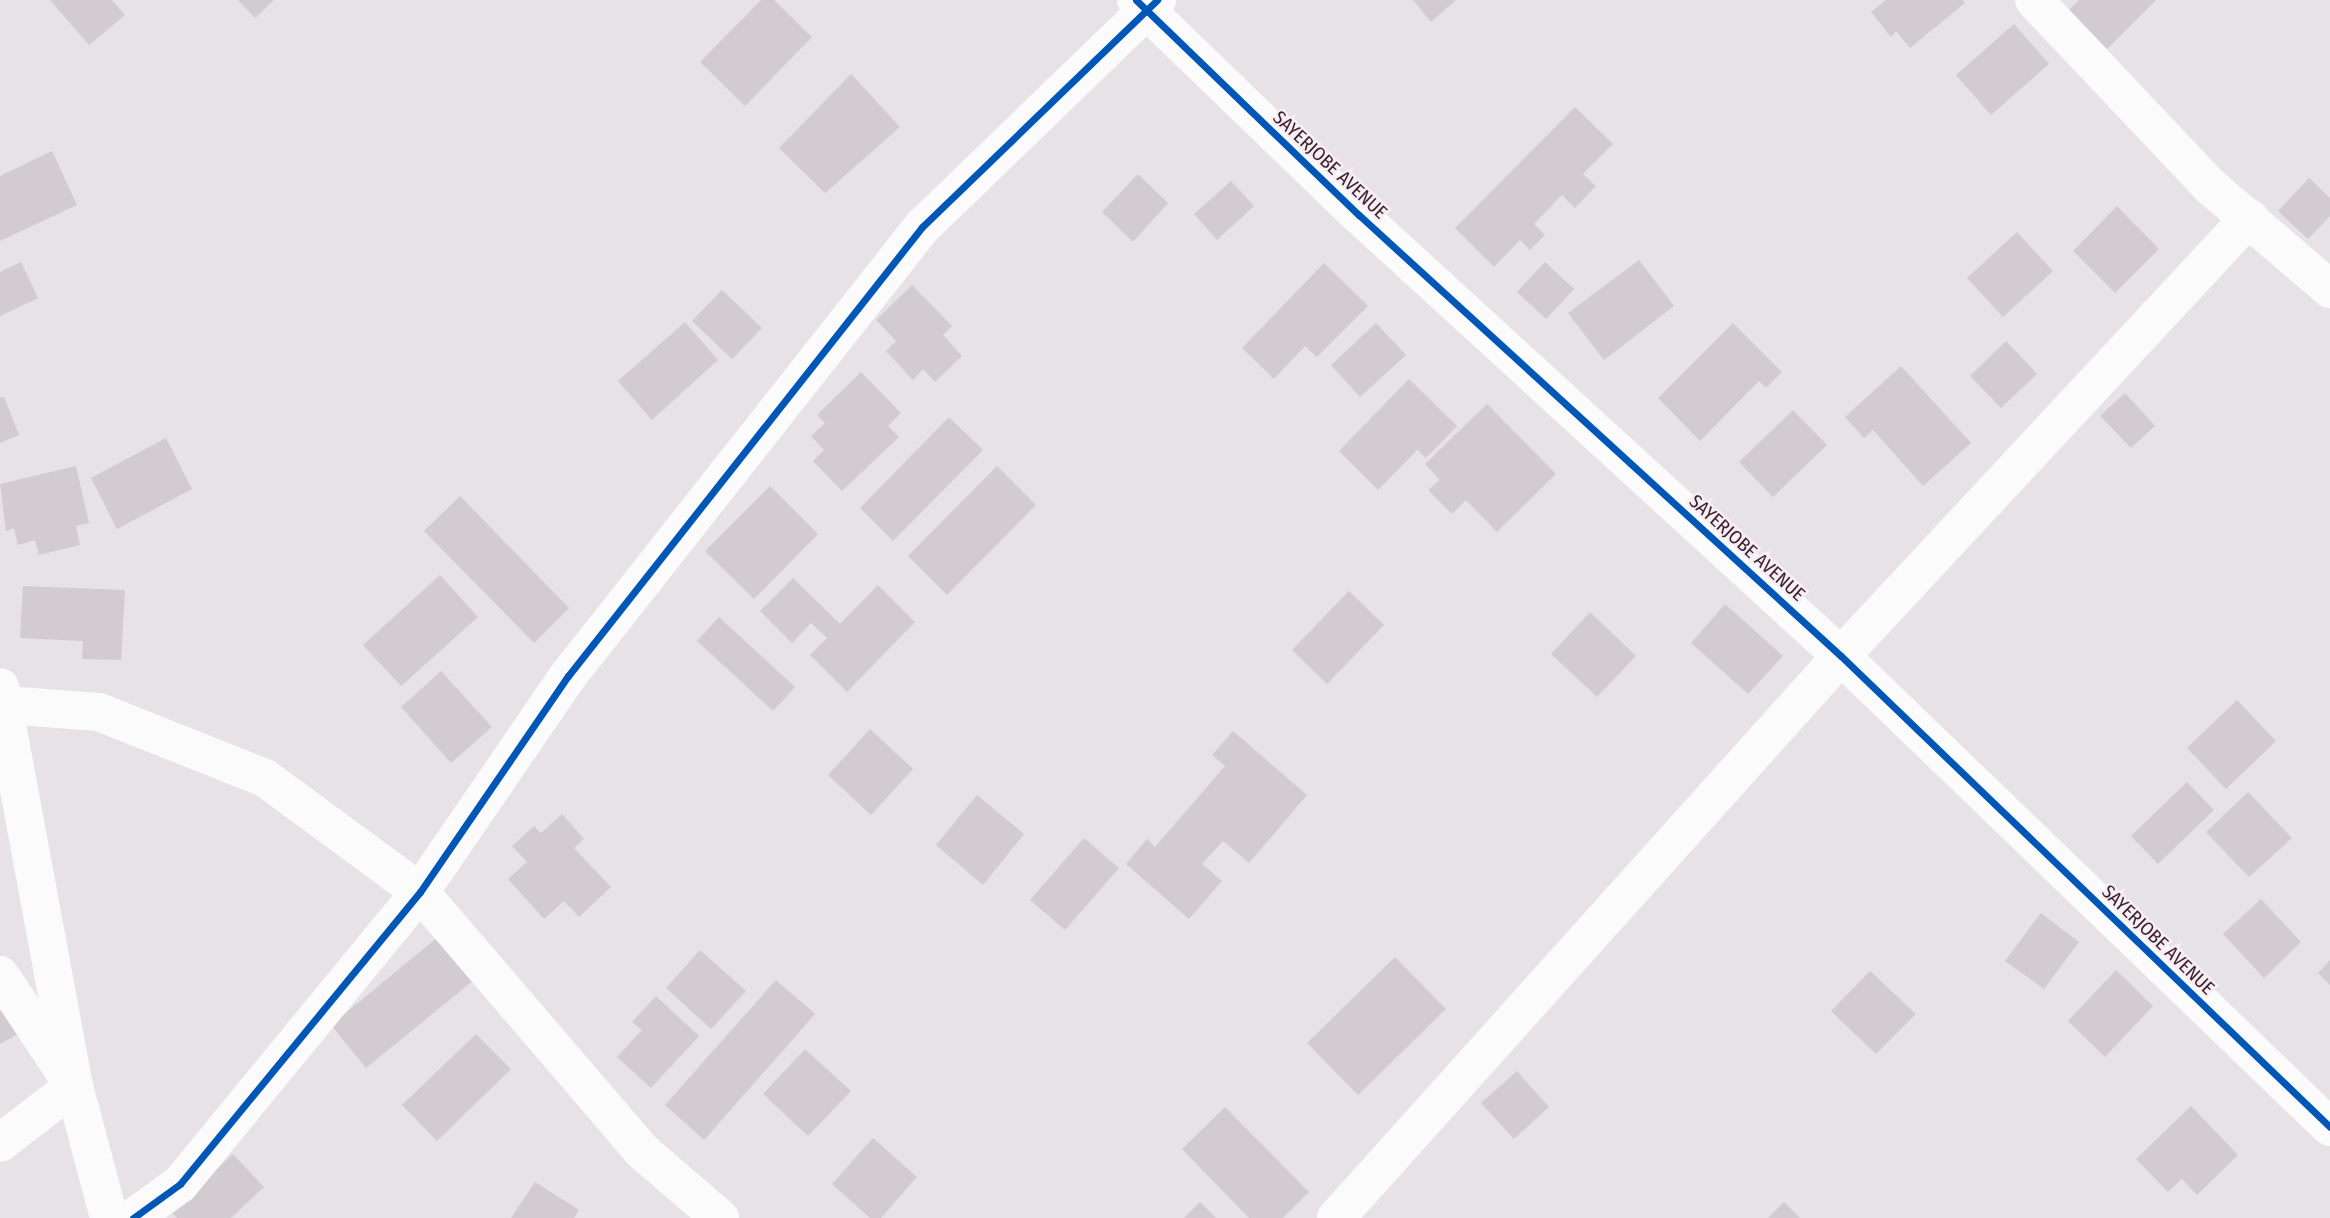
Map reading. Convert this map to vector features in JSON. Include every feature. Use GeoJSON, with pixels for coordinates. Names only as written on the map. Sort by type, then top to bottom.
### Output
{"type":"FeatureCollection","features":[{"type":"Feature","properties":{"kind":"street"},"geometry":{"type":"LineString","coordinates":[[2034,0],[2211,187],[2330,289]]}},
{"type":"Feature","properties":{"kind":"street"},"geometry":{"type":"LineString","coordinates":[[133,1218],[180,1184],[420,892],[568,676],[922,227],[1147,4]]}},
{"type":"Feature","properties":{"kind":"street","name":"SAYERJOBE AVENUE"},"geometry":{"type":"LineString","coordinates":[[1147,4],[1359,215],[1841,656],[2330,1127]]}},
{"type":"Feature","properties":{"kind":"street"},"geometry":{"type":"LineString","coordinates":[[1336,1218],[1841,656],[2249,218]]}},
{"type":"Feature","properties":{"kind":"street"},"geometry":{"type":"LineString","coordinates":[[109,1218],[74,1086],[2,696],[99,712],[265,778],[420,892],[642,1150],[720,1218]]}},
{"type":"Feature","properties":{"kind":"street"},"geometry":{"type":"LineString","coordinates":[[0,975],[74,1086]]}},
{"type":"Feature","properties":{"kind":"street"},"geometry":{"type":"LineString","coordinates":[[0,1143],[74,1086]]}},
{"type":"Feature","properties":{"kind":"building"},"geometry":{"type":"Polygon","coordinates":[[[50,0],[112,0],[125,15],[89,45],[50,0]]]}},
{"type":"Feature","properties":{"kind":"building"},"geometry":{"type":"Polygon","coordinates":[[[238,0],[274,0],[255,18],[238,0]]]}},
{"type":"Feature","properties":{"kind":"building"},"geometry":{"type":"Polygon","coordinates":[[[761,0],[774,0],[812,37],[745,106],[700,62],[761,0]]]}},
{"type":"Feature","properties":{"kind":"building"},"geometry":{"type":"Polygon","coordinates":[[[1413,0],[1456,0],[1431,22],[1413,0]]]}},
{"type":"Feature","properties":{"kind":"building"},"geometry":{"type":"Polygon","coordinates":[[[1886,0],[1963,0],[1965,3],[1910,48],[1896,31],[1891,37],[1871,12],[1886,0]]]}},
{"type":"Feature","properties":{"kind":"building"},"geometry":{"type":"Polygon","coordinates":[[[2079,0],[2156,0],[2107,49],[2069,10],[2079,0]]]}},
{"type":"Feature","properties":{"kind":"building"},"geometry":{"type":"Polygon","coordinates":[[[2014,24],[2049,64],[1991,115],[1956,75],[2014,24]]]}},
{"type":"Feature","properties":{"kind":"building"},"geometry":{"type":"Polygon","coordinates":[[[851,74],[900,127],[825,193],[779,148],[851,74]]]}},
{"type":"Feature","properties":{"kind":"building"},"geometry":{"type":"Polygon","coordinates":[[[1575,107],[1613,144],[1583,174],[1596,186],[1575,208],[1562,195],[1534,224],[1545,235],[1530,250],[1520,240],[1494,267],[1455,228],[1575,107]]]}},
{"type":"Feature","properties":{"kind":"building"},"geometry":{"type":"Polygon","coordinates":[[[52,151],[77,205],[0,241],[0,176],[52,151]]]}},
{"type":"Feature","properties":{"kind":"building"},"geometry":{"type":"Polygon","coordinates":[[[1138,174],[1168,203],[1133,242],[1102,212],[1138,174]]]}},
{"type":"Feature","properties":{"kind":"building"},"geometry":{"type":"Polygon","coordinates":[[[2309,178],[2330,198],[2330,216],[2308,239],[2278,211],[2309,178]]]}},
{"type":"Feature","properties":{"kind":"building"},"geometry":{"type":"Polygon","coordinates":[[[1231,181],[1254,206],[1217,240],[1194,214],[1231,181]]]}},
{"type":"Feature","properties":{"kind":"building"},"geometry":{"type":"Polygon","coordinates":[[[2117,206],[2159,249],[2115,293],[2073,251],[2117,206]]]}},
{"type":"Feature","properties":{"kind":"building"},"geometry":{"type":"Polygon","coordinates":[[[2017,232],[2053,271],[2003,317],[1967,278],[2017,232]]]}},
{"type":"Feature","properties":{"kind":"building"},"geometry":{"type":"Polygon","coordinates":[[[1639,260],[1674,306],[1604,360],[1568,313],[1639,260]]]}},
{"type":"Feature","properties":{"kind":"building"},"geometry":{"type":"Polygon","coordinates":[[[21,262],[38,298],[0,316],[0,272],[21,262]]]}},
{"type":"Feature","properties":{"kind":"building"},"geometry":{"type":"Polygon","coordinates":[[[1545,262],[1574,289],[1546,319],[1517,292],[1545,262]]]}},
{"type":"Feature","properties":{"kind":"building"},"geometry":{"type":"Polygon","coordinates":[[[1324,263],[1368,306],[1317,357],[1305,346],[1274,379],[1242,348],[1324,263]]]}},
{"type":"Feature","properties":{"kind":"building"},"geometry":{"type":"Polygon","coordinates":[[[912,285],[952,326],[943,335],[962,356],[935,382],[923,369],[913,380],[886,351],[896,341],[876,320],[912,285]]]}},
{"type":"Feature","properties":{"kind":"building"},"geometry":{"type":"Polygon","coordinates":[[[722,290],[762,328],[732,359],[692,321],[722,290]]]}},
{"type":"Feature","properties":{"kind":"building"},"geometry":{"type":"Polygon","coordinates":[[[685,322],[718,360],[652,420],[618,381],[685,322]]]}},
{"type":"Feature","properties":{"kind":"building"},"geometry":{"type":"Polygon","coordinates":[[[1376,323],[1406,355],[1360,397],[1331,365],[1376,323]]]}},
{"type":"Feature","properties":{"kind":"building"},"geometry":{"type":"Polygon","coordinates":[[[1733,323],[1782,372],[1766,388],[1759,381],[1700,441],[1658,398],[1733,323]]]}},
{"type":"Feature","properties":{"kind":"building"},"geometry":{"type":"Polygon","coordinates":[[[2006,341],[2037,374],[2001,408],[1970,376],[2006,341]]]}},
{"type":"Feature","properties":{"kind":"building"},"geometry":{"type":"Polygon","coordinates":[[[1901,366],[1971,443],[1923,486],[1873,430],[1864,438],[1845,417],[1901,366]]]}},
{"type":"Feature","properties":{"kind":"building"},"geometry":{"type":"Polygon","coordinates":[[[861,372],[901,413],[888,426],[899,437],[842,491],[813,461],[824,450],[811,436],[825,423],[817,415],[861,372]]]}},
{"type":"Feature","properties":{"kind":"building"},"geometry":{"type":"Polygon","coordinates":[[[1409,379],[1457,426],[1426,458],[1417,450],[1378,490],[1339,451],[1409,379]]]}},
{"type":"Feature","properties":{"kind":"building"},"geometry":{"type":"Polygon","coordinates":[[[2125,393],[2155,426],[2131,448],[2100,416],[2125,393]]]}},
{"type":"Feature","properties":{"kind":"building"},"geometry":{"type":"Polygon","coordinates":[[[4,397],[19,435],[0,443],[0,398],[4,397]]]}},
{"type":"Feature","properties":{"kind":"building"},"geometry":{"type":"Polygon","coordinates":[[[1487,404],[1556,474],[1497,532],[1466,500],[1452,514],[1428,490],[1440,480],[1425,464],[1487,404]]]}},
{"type":"Feature","properties":{"kind":"building"},"geometry":{"type":"Polygon","coordinates":[[[1793,410],[1827,445],[1773,497],[1739,462],[1793,410]]]}},
{"type":"Feature","properties":{"kind":"building"},"geometry":{"type":"Polygon","coordinates":[[[949,417],[983,450],[893,541],[860,508],[949,417]]]}},
{"type":"Feature","properties":{"kind":"building"},"geometry":{"type":"Polygon","coordinates":[[[166,438],[192,489],[117,529],[91,478],[166,438]]]}},
{"type":"Feature","properties":{"kind":"building"},"geometry":{"type":"Polygon","coordinates":[[[76,466],[89,523],[76,526],[80,545],[39,555],[35,540],[18,545],[14,528],[6,531],[0,484],[76,466]]]}},
{"type":"Feature","properties":{"kind":"building"},"geometry":{"type":"Polygon","coordinates":[[[997,466],[1036,505],[947,595],[908,556],[997,466]]]}},
{"type":"Feature","properties":{"kind":"building"},"geometry":{"type":"Polygon","coordinates":[[[770,486],[818,534],[754,599],[705,551],[770,486]]]}},
{"type":"Feature","properties":{"kind":"building"},"geometry":{"type":"Polygon","coordinates":[[[460,496],[569,608],[534,643],[424,531],[460,496]]]}},
{"type":"Feature","properties":{"kind":"building"},"geometry":{"type":"Polygon","coordinates":[[[440,575],[478,617],[401,686],[363,645],[440,575]]]}},
{"type":"Feature","properties":{"kind":"building"},"geometry":{"type":"Polygon","coordinates":[[[793,578],[840,624],[878,585],[915,622],[847,692],[810,655],[827,638],[811,623],[792,643],[760,611],[793,578]]]}},
{"type":"Feature","properties":{"kind":"building"},"geometry":{"type":"Polygon","coordinates":[[[23,586],[125,590],[121,660],[82,659],[83,641],[20,638],[23,586]]]}},
{"type":"Feature","properties":{"kind":"building"},"geometry":{"type":"Polygon","coordinates":[[[1349,591],[1384,625],[1327,684],[1292,650],[1349,591]]]}},
{"type":"Feature","properties":{"kind":"building"},"geometry":{"type":"Polygon","coordinates":[[[1725,604],[1783,656],[1748,694],[1691,643],[1725,604]]]}},
{"type":"Feature","properties":{"kind":"building"},"geometry":{"type":"Polygon","coordinates":[[[1590,612],[1636,656],[1597,697],[1551,654],[1590,612]]]}},
{"type":"Feature","properties":{"kind":"building"},"geometry":{"type":"Polygon","coordinates":[[[719,617],[795,687],[773,711],[697,641],[719,617]]]}},
{"type":"Feature","properties":{"kind":"building"},"geometry":{"type":"Polygon","coordinates":[[[441,671],[492,727],[451,763],[401,707],[441,671]]]}},
{"type":"Feature","properties":{"kind":"building"},"geometry":{"type":"Polygon","coordinates":[[[2237,700],[2276,741],[2226,789],[2187,748],[2237,700]]]}},
{"type":"Feature","properties":{"kind":"building"},"geometry":{"type":"Polygon","coordinates":[[[870,729],[913,769],[871,815],[828,775],[870,729]]]}},
{"type":"Feature","properties":{"kind":"building"},"geometry":{"type":"Polygon","coordinates":[[[1233,731],[1307,795],[1249,863],[1223,841],[1202,864],[1222,881],[1189,919],[1126,864],[1147,839],[1155,847],[1225,766],[1212,755],[1233,731]]]}},
{"type":"Feature","properties":{"kind":"building"},"geometry":{"type":"Polygon","coordinates":[[[2187,782],[2214,810],[2158,864],[2131,836],[2187,782]]]}},
{"type":"Feature","properties":{"kind":"building"},"geometry":{"type":"Polygon","coordinates":[[[2248,792],[2292,838],[2249,877],[2206,832],[2248,792]]]}},
{"type":"Feature","properties":{"kind":"building"},"geometry":{"type":"Polygon","coordinates":[[[977,795],[1024,834],[983,885],[936,845],[977,795]]]}},
{"type":"Feature","properties":{"kind":"building"},"geometry":{"type":"Polygon","coordinates":[[[562,814],[584,839],[574,848],[611,887],[579,917],[564,901],[544,919],[508,879],[527,862],[512,846],[534,826],[541,833],[562,814]]]}},
{"type":"Feature","properties":{"kind":"building"},"geometry":{"type":"Polygon","coordinates":[[[1084,838],[1119,868],[1065,930],[1030,900],[1084,838]]]}},
{"type":"Feature","properties":{"kind":"building"},"geometry":{"type":"Polygon","coordinates":[[[2261,899],[2301,942],[2264,978],[2223,934],[2261,899]]]}},
{"type":"Feature","properties":{"kind":"building"},"geometry":{"type":"Polygon","coordinates":[[[2041,913],[2079,942],[2044,989],[2005,961],[2041,913]]]}},
{"type":"Feature","properties":{"kind":"building"},"geometry":{"type":"Polygon","coordinates":[[[444,932],[480,975],[366,1068],[331,1025],[444,932]]]}},
{"type":"Feature","properties":{"kind":"building"},"geometry":{"type":"Polygon","coordinates":[[[700,950],[746,991],[711,1029],[666,988],[700,950]]]}},
{"type":"Feature","properties":{"kind":"building"},"geometry":{"type":"Polygon","coordinates":[[[1395,957],[1446,1009],[1358,1095],[1307,1043],[1395,957]]]}},
{"type":"Feature","properties":{"kind":"building"},"geometry":{"type":"Polygon","coordinates":[[[2330,960],[2330,985],[2318,973],[2330,960]]]}},
{"type":"Feature","properties":{"kind":"building"},"geometry":{"type":"Polygon","coordinates":[[[2116,970],[2153,1006],[2105,1057],[2068,1021],[2116,970]]]}},
{"type":"Feature","properties":{"kind":"building"},"geometry":{"type":"Polygon","coordinates":[[[1870,971],[1916,1014],[1876,1054],[1831,1011],[1870,971]]]}},
{"type":"Feature","properties":{"kind":"building"},"geometry":{"type":"Polygon","coordinates":[[[776,980],[815,1014],[704,1140],[665,1105],[776,980]]]}},
{"type":"Feature","properties":{"kind":"building"},"geometry":{"type":"Polygon","coordinates":[[[656,996],[699,1036],[651,1088],[617,1057],[642,1030],[632,1022],[656,996]]]}},
{"type":"Feature","properties":{"kind":"building"},"geometry":{"type":"Polygon","coordinates":[[[0,997],[20,1033],[0,1044],[0,997]]]}},
{"type":"Feature","properties":{"kind":"building"},"geometry":{"type":"Polygon","coordinates":[[[476,1034],[511,1069],[437,1141],[402,1105],[476,1034]]]}},
{"type":"Feature","properties":{"kind":"building"},"geometry":{"type":"Polygon","coordinates":[[[805,1049],[851,1091],[808,1136],[763,1094],[805,1049]]]}},
{"type":"Feature","properties":{"kind":"building"},"geometry":{"type":"Polygon","coordinates":[[[1517,1071],[1549,1107],[1514,1139],[1481,1103],[1517,1071]]]}},
{"type":"Feature","properties":{"kind":"building"},"geometry":{"type":"Polygon","coordinates":[[[2191,1106],[2238,1155],[2197,1195],[2182,1179],[2168,1192],[2136,1159],[2191,1106]]]}},
{"type":"Feature","properties":{"kind":"building"},"geometry":{"type":"Polygon","coordinates":[[[1225,1107],[1309,1192],[1283,1218],[1249,1218],[1182,1149],[1225,1107]]]}},
{"type":"Feature","properties":{"kind":"building"},"geometry":{"type":"Polygon","coordinates":[[[873,1138],[917,1177],[881,1218],[870,1218],[832,1184],[873,1138]]]}},
{"type":"Feature","properties":{"kind":"building"},"geometry":{"type":"Polygon","coordinates":[[[233,1154],[264,1187],[231,1218],[177,1218],[171,1212],[233,1154]]]}},
{"type":"Feature","properties":{"kind":"building"},"geometry":{"type":"Polygon","coordinates":[[[535,1182],[579,1210],[574,1218],[511,1218],[535,1182]]]}},
{"type":"Feature","properties":{"kind":"building"},"geometry":{"type":"Polygon","coordinates":[[[1200,1202],[1216,1218],[1184,1218],[1200,1202]]]}},
{"type":"Feature","properties":{"kind":"building"},"geometry":{"type":"Polygon","coordinates":[[[1784,1202],[1800,1218],[1768,1218],[1784,1202]]]}},
{"type":"Feature","properties":{"kind":"cycle path"},"geometry":{"type":"LineString","coordinates":[[1136,0],[1359,215],[1841,656],[2330,1127]]}},
{"type":"Feature","properties":{"kind":"cycle path"},"geometry":{"type":"LineString","coordinates":[[133,1218],[180,1184],[420,892],[568,676],[922,227],[1157,0]]}}]}
